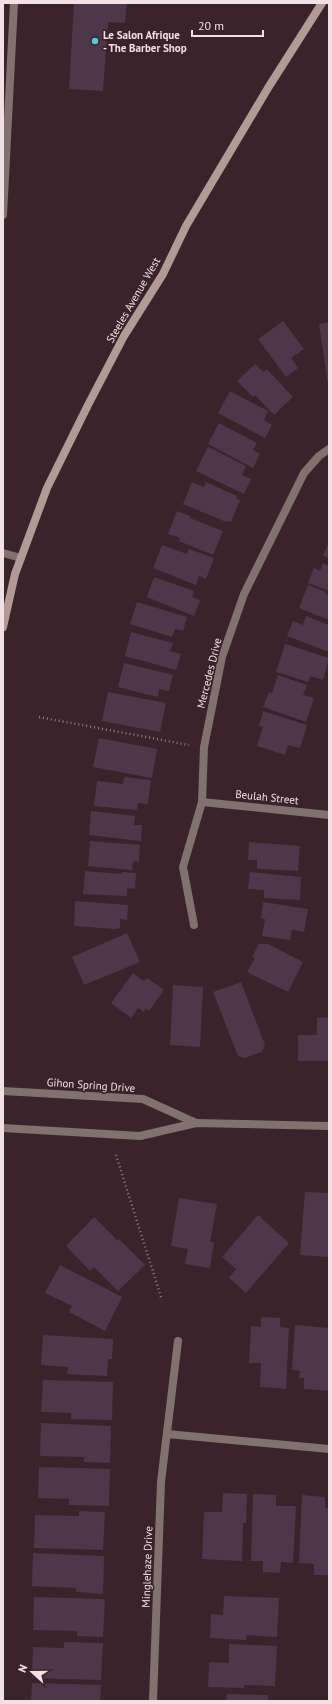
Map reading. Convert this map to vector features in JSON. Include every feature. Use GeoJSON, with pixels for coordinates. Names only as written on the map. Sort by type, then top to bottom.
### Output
{"type":"FeatureCollection","features":[{"type":"Feature","properties":{"kind":"main road","name":"Steeles Avenue West"},"geometry":{"type":"LineString","coordinates":[[3,626],[15,574],[47,488],[88,405],[124,336],[163,274],[186,226],[268,88],[322,3]]}},
{"type":"Feature","properties":{"kind":"street"},"geometry":{"type":"LineString","coordinates":[[3,215],[14,3]]}},
{"type":"Feature","properties":{"kind":"street","name":"Mercedes Drive"},"geometry":{"type":"LineString","coordinates":[[194,925],[183,867],[202,802],[204,748],[222,657],[244,594],[304,473],[319,456],[329,450]]}},
{"type":"Feature","properties":{"kind":"street"},"geometry":{"type":"LineString","coordinates":[[3,553],[21,558]]}},
{"type":"Feature","properties":{"kind":"street","name":"Beulah Street"},"geometry":{"type":"LineString","coordinates":[[202,802],[329,815]]}},
{"type":"Feature","properties":{"kind":"street","name":"Gihon Spring Drive"},"geometry":{"type":"LineString","coordinates":[[3,1091],[143,1099],[196,1124]]}},
{"type":"Feature","properties":{"kind":"street","name":"Gihon Spring Drive"},"geometry":{"type":"LineString","coordinates":[[3,1128],[140,1136],[196,1124],[329,1126]]}},
{"type":"Feature","properties":{"kind":"street","name":"Minglehaze Drive"},"geometry":{"type":"LineString","coordinates":[[153,1701],[161,1482],[178,1341]]}},
{"type":"Feature","properties":{"kind":"street"},"geometry":{"type":"LineString","coordinates":[[167,1434],[329,1449]]}},
{"type":"Feature","properties":{"kind":"path"},"geometry":{"type":"LineString","coordinates":[[39,717],[204,748]]}},
{"type":"Feature","properties":{"kind":"path"},"geometry":{"type":"LineString","coordinates":[[116,1155],[162,1300]]}},
{"type":"Feature","properties":{"kind":"building"},"geometry":{"type":"Polygon","coordinates":[[[74,3],[127,3],[125,23],[108,22],[103,91],[69,89],[74,3]]]}},
{"type":"Feature","properties":{"kind":"building"},"geometry":{"type":"Polygon","coordinates":[[[283,321],[304,349],[291,358],[298,368],[286,377],[258,339],[283,321]]]}},
{"type":"Feature","properties":{"kind":"building"},"geometry":{"type":"Polygon","coordinates":[[[329,322],[329,383],[328,384],[319,324],[329,322]]]}},
{"type":"Feature","properties":{"kind":"building"},"geometry":{"type":"Polygon","coordinates":[[[255,364],[263,372],[267,369],[293,397],[274,415],[255,395],[253,397],[237,381],[255,364]]]}},
{"type":"Feature","properties":{"kind":"building"},"geometry":{"type":"Polygon","coordinates":[[[230,391],[268,411],[264,420],[272,425],[265,438],[218,413],[230,391]]]}},
{"type":"Feature","properties":{"kind":"building"},"geometry":{"type":"Polygon","coordinates":[[[219,423],[257,443],[253,450],[260,454],[253,468],[208,444],[219,423]]]}},
{"type":"Feature","properties":{"kind":"building"},"geometry":{"type":"Polygon","coordinates":[[[208,447],[246,466],[242,475],[251,479],[244,494],[196,471],[208,447]]]}},
{"type":"Feature","properties":{"kind":"building"},"geometry":{"type":"Polygon","coordinates":[[[192,482],[204,487],[206,482],[237,496],[236,498],[240,500],[231,522],[226,522],[183,504],[192,482]]]}},
{"type":"Feature","properties":{"kind":"building"},"geometry":{"type":"Polygon","coordinates":[[[177,511],[190,516],[190,518],[223,531],[213,555],[179,541],[180,538],[168,534],[177,511]]]}},
{"type":"Feature","properties":{"kind":"building"},"geometry":{"type":"Polygon","coordinates":[[[329,542],[329,558],[323,555],[329,542]]]}},
{"type":"Feature","properties":{"kind":"building"},"geometry":{"type":"Polygon","coordinates":[[[162,545],[187,554],[189,549],[214,558],[206,579],[199,576],[196,585],[153,568],[162,545]]]}},
{"type":"Feature","properties":{"kind":"building"},"geometry":{"type":"Polygon","coordinates":[[[323,563],[329,566],[329,591],[308,583],[314,568],[320,571],[323,563]]]}},
{"type":"Feature","properties":{"kind":"building"},"geometry":{"type":"Polygon","coordinates":[[[154,577],[194,591],[192,597],[200,600],[194,616],[147,597],[154,577]]]}},
{"type":"Feature","properties":{"kind":"building"},"geometry":{"type":"Polygon","coordinates":[[[308,585],[326,592],[325,594],[329,595],[329,620],[299,608],[308,585]]]}},
{"type":"Feature","properties":{"kind":"building"},"geometry":{"type":"Polygon","coordinates":[[[137,602],[187,617],[183,631],[175,629],[172,637],[130,624],[137,602]]]}},
{"type":"Feature","properties":{"kind":"building"},"geometry":{"type":"Polygon","coordinates":[[[306,616],[329,625],[329,652],[287,636],[293,621],[303,625],[306,616]]]}},
{"type":"Feature","properties":{"kind":"building"},"geometry":{"type":"Polygon","coordinates":[[[131,632],[173,643],[170,651],[181,654],[176,670],[125,656],[131,632]]]}},
{"type":"Feature","properties":{"kind":"building"},"geometry":{"type":"Polygon","coordinates":[[[285,644],[329,658],[323,680],[310,676],[308,682],[276,672],[285,644]]]}},
{"type":"Feature","properties":{"kind":"building"},"geometry":{"type":"Polygon","coordinates":[[[124,663],[173,675],[169,691],[159,689],[158,697],[118,687],[124,663]]]}},
{"type":"Feature","properties":{"kind":"building"},"geometry":{"type":"Polygon","coordinates":[[[278,675],[307,685],[303,695],[314,698],[306,722],[263,707],[269,692],[272,693],[278,675]]]}},
{"type":"Feature","properties":{"kind":"building"},"geometry":{"type":"Polygon","coordinates":[[[108,692],[166,703],[160,732],[102,721],[108,692]]]}},
{"type":"Feature","properties":{"kind":"building"},"geometry":{"type":"Polygon","coordinates":[[[263,711],[307,725],[300,748],[288,745],[285,755],[257,746],[263,727],[259,726],[263,711]]]}},
{"type":"Feature","properties":{"kind":"building"},"geometry":{"type":"Polygon","coordinates":[[[99,738],[157,749],[152,778],[93,767],[99,738]]]}},
{"type":"Feature","properties":{"kind":"building"},"geometry":{"type":"Polygon","coordinates":[[[124,777],[151,780],[148,804],[138,803],[137,810],[94,806],[97,781],[123,784],[124,777]]]}},
{"type":"Feature","properties":{"kind":"building"},"geometry":{"type":"Polygon","coordinates":[[[91,811],[135,816],[134,825],[142,825],[141,841],[89,835],[91,811]]]}},
{"type":"Feature","properties":{"kind":"building"},"geometry":{"type":"Polygon","coordinates":[[[90,841],[140,845],[139,862],[133,861],[132,870],[88,866],[90,841]]]}},
{"type":"Feature","properties":{"kind":"building"},"geometry":{"type":"Polygon","coordinates":[[[249,842],[300,846],[298,871],[257,869],[257,860],[248,860],[249,842]]]}},
{"type":"Feature","properties":{"kind":"building"},"geometry":{"type":"Polygon","coordinates":[[[85,871],[121,874],[122,872],[136,873],[135,889],[127,888],[127,896],[83,894],[85,871]]]}},
{"type":"Feature","properties":{"kind":"building"},"geometry":{"type":"Polygon","coordinates":[[[250,872],[301,877],[300,900],[264,898],[264,890],[248,889],[250,872]]]}},
{"type":"Feature","properties":{"kind":"building"},"geometry":{"type":"Polygon","coordinates":[[[75,901],[128,905],[127,920],[120,919],[120,928],[115,929],[74,926],[75,901]]]}},
{"type":"Feature","properties":{"kind":"building"},"geometry":{"type":"Polygon","coordinates":[[[263,902],[308,909],[304,932],[292,930],[290,940],[262,936],[265,919],[261,918],[263,902]]]}},
{"type":"Feature","properties":{"kind":"building"},"geometry":{"type":"Polygon","coordinates":[[[127,933],[140,962],[84,985],[72,957],[127,933]]]}},
{"type":"Feature","properties":{"kind":"building"},"geometry":{"type":"Polygon","coordinates":[[[259,944],[268,944],[303,962],[288,992],[247,972],[255,958],[252,957],[259,944]]]}},
{"type":"Feature","properties":{"kind":"building"},"geometry":{"type":"Polygon","coordinates":[[[133,973],[144,981],[147,978],[164,990],[149,1011],[146,1009],[144,1012],[138,1008],[131,1018],[111,1003],[133,973]]]}},
{"type":"Feature","properties":{"kind":"building"},"geometry":{"type":"Polygon","coordinates":[[[241,982],[265,1045],[262,1052],[245,1058],[238,1056],[213,992],[241,982]]]}},
{"type":"Feature","properties":{"kind":"building"},"geometry":{"type":"Polygon","coordinates":[[[173,985],[203,987],[200,1047],[170,1045],[173,985]]]}},
{"type":"Feature","properties":{"kind":"building"},"geometry":{"type":"Polygon","coordinates":[[[329,1017],[329,1058],[327,1061],[298,1061],[298,1035],[317,1035],[317,1018],[329,1017]]]}},
{"type":"Feature","properties":{"kind":"building"},"geometry":{"type":"Polygon","coordinates":[[[305,1192],[329,1193],[329,1257],[300,1255],[305,1192]]]}},
{"type":"Feature","properties":{"kind":"building"},"geometry":{"type":"Polygon","coordinates":[[[179,1198],[217,1204],[210,1242],[214,1242],[210,1268],[185,1264],[188,1249],[171,1246],[179,1198]]]}},
{"type":"Feature","properties":{"kind":"building"},"geometry":{"type":"Polygon","coordinates":[[[258,1215],[289,1243],[246,1293],[229,1278],[236,1269],[222,1257],[258,1215]]]}},
{"type":"Feature","properties":{"kind":"building"},"geometry":{"type":"Polygon","coordinates":[[[94,1217],[145,1265],[118,1291],[94,1267],[90,1271],[66,1246],[94,1217]]]}},
{"type":"Feature","properties":{"kind":"building"},"geometry":{"type":"Polygon","coordinates":[[[60,1265],[122,1297],[105,1331],[69,1312],[72,1306],[45,1293],[60,1265]]]}},
{"type":"Feature","properties":{"kind":"building"},"geometry":{"type":"Polygon","coordinates":[[[261,1317],[280,1318],[280,1327],[289,1328],[286,1389],[260,1387],[261,1363],[249,1363],[251,1326],[261,1327],[261,1317]]]}},
{"type":"Feature","properties":{"kind":"building"},"geometry":{"type":"Polygon","coordinates":[[[295,1325],[329,1328],[328,1391],[304,1389],[304,1378],[299,1378],[300,1371],[292,1370],[295,1325]]]}},
{"type":"Feature","properties":{"kind":"building"},"geometry":{"type":"Polygon","coordinates":[[[43,1335],[113,1339],[112,1359],[108,1359],[107,1376],[67,1374],[68,1367],[41,1365],[43,1335]]]}},
{"type":"Feature","properties":{"kind":"building"},"geometry":{"type":"Polygon","coordinates":[[[43,1380],[113,1382],[112,1420],[71,1419],[71,1413],[41,1412],[43,1380]]]}},
{"type":"Feature","properties":{"kind":"building"},"geometry":{"type":"Polygon","coordinates":[[[41,1423],[111,1426],[110,1463],[84,1462],[84,1457],[40,1456],[41,1423]]]}},
{"type":"Feature","properties":{"kind":"building"},"geometry":{"type":"Polygon","coordinates":[[[39,1467],[110,1469],[109,1506],[69,1505],[69,1499],[38,1498],[39,1467]]]}},
{"type":"Feature","properties":{"kind":"building"},"geometry":{"type":"Polygon","coordinates":[[[223,1493],[247,1494],[246,1523],[243,1523],[242,1561],[202,1559],[204,1512],[222,1512],[223,1493]]]}},
{"type":"Feature","properties":{"kind":"building"},"geometry":{"type":"Polygon","coordinates":[[[253,1494],[276,1495],[276,1506],[296,1506],[293,1563],[281,1562],[280,1573],[263,1572],[263,1561],[251,1561],[253,1494]]]}},
{"type":"Feature","properties":{"kind":"building"},"geometry":{"type":"Polygon","coordinates":[[[302,1495],[325,1497],[325,1508],[329,1508],[329,1575],[314,1575],[314,1564],[299,1563],[302,1495]]]}},
{"type":"Feature","properties":{"kind":"building"},"geometry":{"type":"Polygon","coordinates":[[[79,1511],[105,1512],[103,1550],[34,1548],[35,1515],[79,1516],[79,1511]]]}},
{"type":"Feature","properties":{"kind":"building"},"geometry":{"type":"Polygon","coordinates":[[[33,1553],[104,1556],[103,1594],[76,1592],[76,1588],[32,1586],[33,1553]]]}},
{"type":"Feature","properties":{"kind":"building"},"geometry":{"type":"Polygon","coordinates":[[[224,1596],[279,1598],[277,1637],[247,1635],[246,1640],[210,1638],[211,1614],[223,1615],[224,1596]]]}},
{"type":"Feature","properties":{"kind":"building"},"geometry":{"type":"Polygon","coordinates":[[[34,1597],[105,1599],[103,1637],[77,1636],[77,1631],[33,1630],[34,1597]]]}},
{"type":"Feature","properties":{"kind":"building"},"geometry":{"type":"Polygon","coordinates":[[[64,1642],[103,1643],[101,1680],[32,1678],[33,1647],[64,1648],[64,1642]]]}},
{"type":"Feature","properties":{"kind":"building"},"geometry":{"type":"Polygon","coordinates":[[[229,1644],[277,1646],[275,1686],[244,1685],[244,1688],[208,1687],[209,1662],[229,1663],[229,1644]]]}},
{"type":"Feature","properties":{"kind":"building"},"geometry":{"type":"Polygon","coordinates":[[[32,1683],[101,1685],[100,1701],[31,1701],[32,1683]]]}},
{"type":"Feature","properties":{"kind":"building"},"geometry":{"type":"Polygon","coordinates":[[[227,1694],[268,1695],[268,1701],[226,1701],[227,1694]]]}},
{"type":"Feature","properties":{"kind":"place","name":"Le Salon Afrique - The Barber Shop"},"geometry":{"type":"Point","coordinates":[95,41]}}]}
